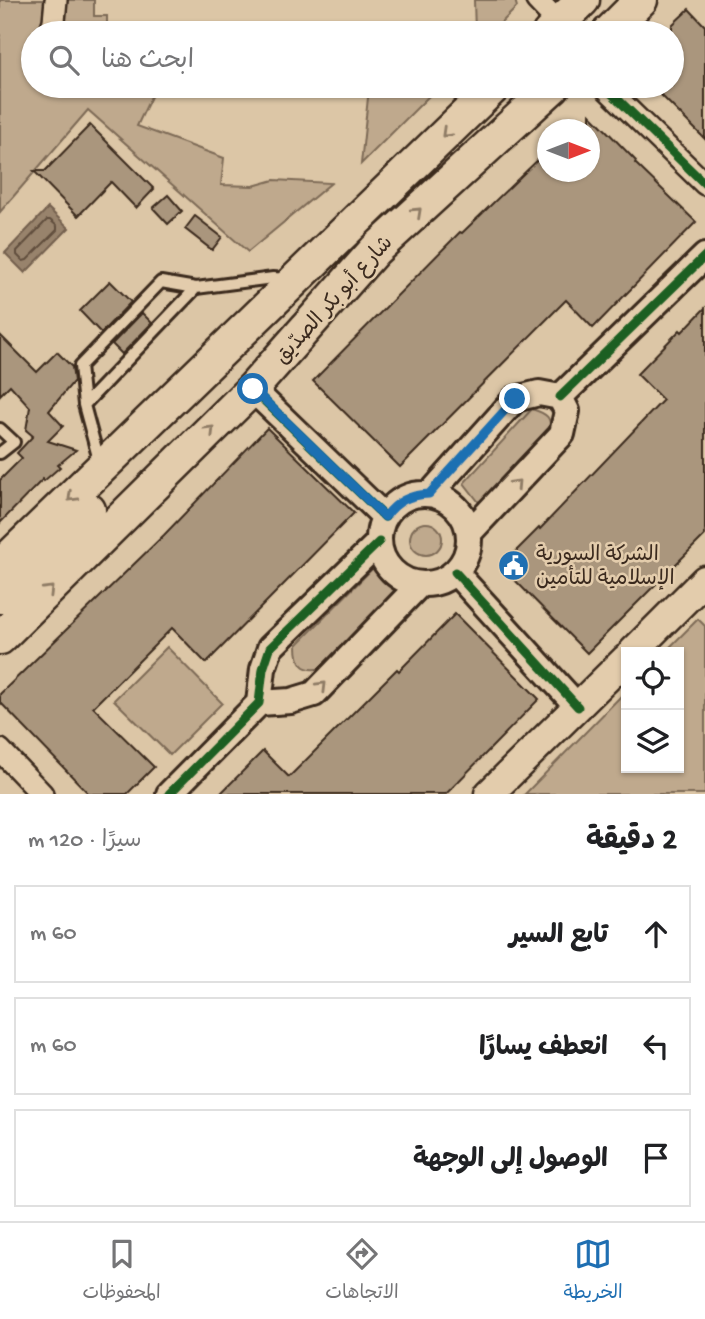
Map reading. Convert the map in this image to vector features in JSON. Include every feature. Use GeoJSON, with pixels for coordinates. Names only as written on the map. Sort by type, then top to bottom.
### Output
{"type":"FeatureCollection","features":[{"type":"Feature","properties":{"kind":"main road"},"geometry":{"type":"LineString","coordinates":[[561,21],[583,0]]}},
{"type":"Feature","properties":{"kind":"main road"},"geometry":{"type":"LineString","coordinates":[[620,21],[641,0]]}},
{"type":"Feature","properties":{"kind":"main road","name":"شارع أبو بكر الصدّيق"},"geometry":{"type":"LineString","coordinates":[[0,566],[483,98]]}},
{"type":"Feature","properties":{"kind":"main road","name":"شارع أبو بكر الصدّيق"},"geometry":{"type":"LineString","coordinates":[[0,638],[253,389],[375,250],[541,98]]}},
{"type":"Feature","properties":{"kind":"main road"},"geometry":{"type":"LineString","coordinates":[[0,597],[329,273],[375,250]]}},
{"type":"Feature","properties":{"kind":"main road"},"geometry":{"type":"LineString","coordinates":[[639,647],[701,593]]}},
{"type":"Feature","properties":{"kind":"main road"},"geometry":{"type":"LineString","coordinates":[[489,794],[621,664]]}},
{"type":"Feature","properties":{"kind":"street"},"geometry":{"type":"LineString","coordinates":[[54,21],[56,0]]}},
{"type":"Feature","properties":{"kind":"street"},"geometry":{"type":"LineString","coordinates":[[537,0],[550,21]]}},
{"type":"Feature","properties":{"kind":"street"},"geometry":{"type":"LineString","coordinates":[[616,98],[705,184]]}},
{"type":"Feature","properties":{"kind":"street"},"geometry":{"type":"LineString","coordinates":[[561,397],[705,256]]}},
{"type":"Feature","properties":{"kind":"street"},"geometry":{"type":"LineString","coordinates":[[253,389],[385,517]]}},
{"type":"Feature","properties":{"kind":"street"},"geometry":{"type":"LineString","coordinates":[[429,494],[515,399],[539,393],[561,397]]}},
{"type":"Feature","properties":{"kind":"street"},"geometry":{"type":"LineString","coordinates":[[469,534],[562,434],[567,411],[561,397]]}},
{"type":"Feature","properties":{"kind":"street"},"geometry":{"type":"LineString","coordinates":[[429,494],[444,498],[456,507],[465,519],[469,534],[468,548],[464,561],[455,572],[445,579],[420,584],[397,575],[388,566],[379,542],[380,530],[393,507],[404,499],[429,494]]}},
{"type":"Feature","properties":{"kind":"street"},"geometry":{"type":"LineString","coordinates":[[169,794],[259,703],[270,648],[379,542]]}},
{"type":"Feature","properties":{"kind":"street"},"geometry":{"type":"LineString","coordinates":[[455,572],[578,707]]}},
{"type":"Feature","properties":{"kind":"street"},"geometry":{"type":"LineString","coordinates":[[259,703],[291,701],[314,694],[420,584]]}},
{"type":"Feature","properties":{"kind":"street"},"geometry":{"type":"LineString","coordinates":[[0,750],[42,794]]}},
{"type":"Feature","properties":{"kind":"lane"},"geometry":{"type":"LineString","coordinates":[[101,468],[84,405],[80,366],[161,282],[196,288],[273,278],[295,280]]}},
{"type":"Feature","properties":{"kind":"lane"},"geometry":{"type":"LineString","coordinates":[[84,405],[196,288]]}},
{"type":"Feature","properties":{"kind":"lane"},"geometry":{"type":"LineString","coordinates":[[0,429],[14,442],[0,453]]}},
{"type":"Feature","properties":{"kind":"shaded area"},"geometry":{"type":"Polygon","coordinates":[[[0,0],[94,0],[94,16],[107,16],[107,21],[21,21],[21,98],[150,98],[137,126],[224,158],[221,185],[253,186],[274,180],[331,183],[248,252],[88,110],[0,212],[0,0]]]}},
{"type":"Feature","properties":{"kind":"shaded area"},"geometry":{"type":"Polygon","coordinates":[[[474,0],[515,0],[517,7],[503,21],[475,21],[474,0]]]}},
{"type":"Feature","properties":{"kind":"shaded area"},"geometry":{"type":"Polygon","coordinates":[[[368,98],[427,98],[361,164],[368,98]]]}},
{"type":"Feature","properties":{"kind":"shaded area"},"geometry":{"type":"Polygon","coordinates":[[[532,409],[547,417],[550,433],[481,505],[464,483],[532,409]]]}},
{"type":"Feature","properties":{"kind":"shaded area"},"geometry":{"type":"Polygon","coordinates":[[[426,523],[438,527],[442,539],[438,551],[426,555],[414,551],[410,539],[414,527],[426,523]]]}},
{"type":"Feature","properties":{"kind":"shaded area"},"geometry":{"type":"Polygon","coordinates":[[[376,565],[398,589],[322,668],[305,668],[298,657],[297,645],[376,565]]]}},
{"type":"Feature","properties":{"kind":"shaded area"},"geometry":{"type":"Polygon","coordinates":[[[698,619],[705,626],[705,794],[525,794],[621,696],[621,773],[684,773],[684,647],[670,647],[698,619]]]}},
{"type":"Feature","properties":{"kind":"shaded area"},"geometry":{"type":"Polygon","coordinates":[[[167,647],[222,703],[170,755],[114,700],[167,647]]]}},
{"type":"Feature","properties":{"kind":"water"},"geometry":{"type":"Polygon","coordinates":[[[48,208],[69,228],[25,273],[5,253],[48,208]]]}},
{"type":"Feature","properties":{"kind":"building"},"geometry":{"type":"Polygon","coordinates":[[[689,9],[705,26],[705,139],[664,98],[684,98],[684,21],[676,21],[689,9]]]}},
{"type":"Feature","properties":{"kind":"building"},"geometry":{"type":"Polygon","coordinates":[[[600,124],[635,163],[696,222],[593,328],[566,300],[400,467],[313,381],[460,232],[537,161],[537,182],[600,182],[600,124]]]}},
{"type":"Feature","properties":{"kind":"building"},"geometry":{"type":"Polygon","coordinates":[[[90,125],[154,189],[136,208],[111,182],[78,216],[34,171],[45,171],[90,125]]]}},
{"type":"Feature","properties":{"kind":"building"},"geometry":{"type":"Polygon","coordinates":[[[168,195],[182,211],[168,224],[153,208],[168,195]]]}},
{"type":"Feature","properties":{"kind":"building"},"geometry":{"type":"Polygon","coordinates":[[[195,216],[222,237],[212,250],[185,229],[195,216]]]}},
{"type":"Feature","properties":{"kind":"building"},"geometry":{"type":"Polygon","coordinates":[[[110,281],[131,302],[101,333],[80,311],[110,281]]]}},
{"type":"Feature","properties":{"kind":"building"},"geometry":{"type":"Polygon","coordinates":[[[705,308],[705,535],[587,653],[501,566],[663,400],[637,374],[705,308]]]}},
{"type":"Feature","properties":{"kind":"building"},"geometry":{"type":"Polygon","coordinates":[[[142,313],[152,323],[122,354],[112,344],[142,313]]]}},
{"type":"Feature","properties":{"kind":"building"},"geometry":{"type":"Polygon","coordinates":[[[0,335],[37,372],[57,352],[72,367],[74,381],[49,411],[63,426],[48,441],[76,450],[0,523],[0,480],[22,458],[17,453],[33,436],[26,430],[30,407],[10,385],[0,395],[0,335]]]}},
{"type":"Feature","properties":{"kind":"building"},"geometry":{"type":"Polygon","coordinates":[[[267,428],[354,513],[206,663],[172,628],[93,707],[154,767],[127,794],[89,794],[0,702],[0,694],[164,535],[267,428]]]}},
{"type":"Feature","properties":{"kind":"building"},"geometry":{"type":"Polygon","coordinates":[[[455,614],[539,699],[446,794],[220,794],[263,751],[289,777],[455,614]]]}},
{"type":"Feature","properties":{"kind":"cycle path"},"geometry":{"type":"LineString","coordinates":[[616,98],[705,184]]}},
{"type":"Feature","properties":{"kind":"cycle path"},"geometry":{"type":"LineString","coordinates":[[560,397],[705,256]]}},
{"type":"Feature","properties":{"kind":"cycle path"},"geometry":{"type":"LineString","coordinates":[[252,389],[385,517]]}},
{"type":"Feature","properties":{"kind":"cycle path"},"geometry":{"type":"LineString","coordinates":[[169,794],[259,703],[263,669],[270,648],[379,542]]}},
{"type":"Feature","properties":{"kind":"cycle path"},"geometry":{"type":"LineString","coordinates":[[455,572],[578,707]]}},
{"type":"Feature","properties":{"kind":"place","name":"الشركة السورية الإسلامية للتأمين"},"geometry":{"type":"Point","coordinates":[513,565]}},
{"type":"Feature","properties":{"kind":"route"},"geometry":{"type":"LineString","coordinates":[[253,389],[385,517],[404,499],[429,494],[515,399]]}}]}
